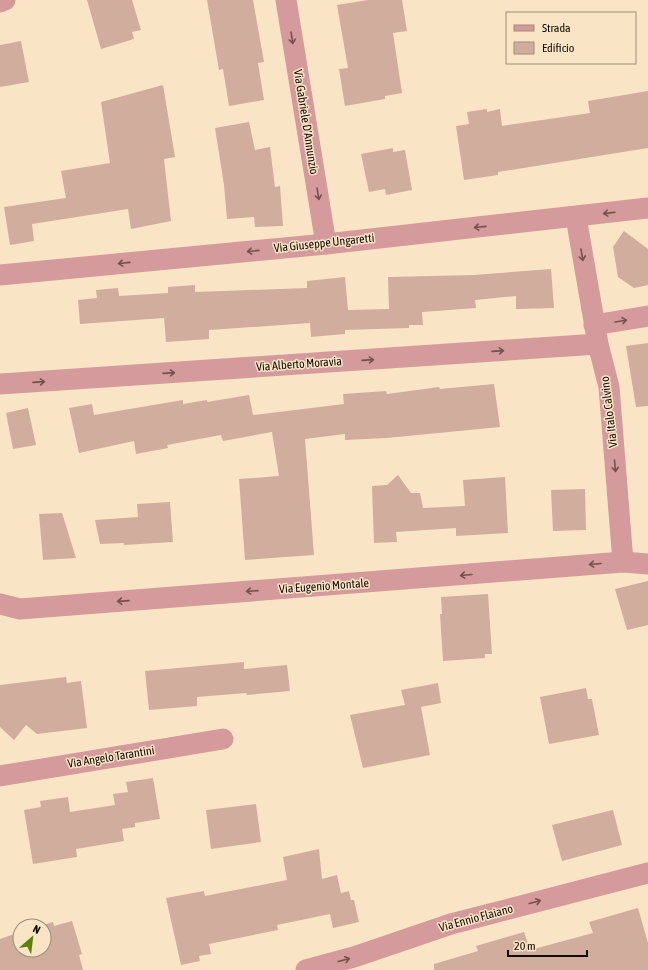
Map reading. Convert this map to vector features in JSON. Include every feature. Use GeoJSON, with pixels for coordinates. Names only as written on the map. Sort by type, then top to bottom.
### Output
{"type":"FeatureCollection","features":[{"type":"Feature","properties":{"kind":"street"},"geometry":{"type":"LineString","coordinates":[[0,2],[5,0]]}},
{"type":"Feature","properties":{"kind":"street","name":"Via Gabriele D'Annunzio"},"geometry":{"type":"LineString","coordinates":[[286,0],[326,244]]}},
{"type":"Feature","properties":{"kind":"street","name":"Via Giuseppe Ungaretti"},"geometry":{"type":"LineString","coordinates":[[0,275],[326,244],[648,208]]}},
{"type":"Feature","properties":{"kind":"street","name":"Via Italo Calvino"},"geometry":{"type":"LineString","coordinates":[[576,217],[596,334],[609,387],[622,562]]}},
{"type":"Feature","properties":{"kind":"street","name":"Via Alberto Moravia"},"geometry":{"type":"LineString","coordinates":[[0,384],[596,334],[648,316]]}},
{"type":"Feature","properties":{"kind":"street","name":"Via Eugenio Montale"},"geometry":{"type":"LineString","coordinates":[[0,604],[20,609],[622,562],[648,564]]}},
{"type":"Feature","properties":{"kind":"street","name":"Via Angelo Tarantini"},"geometry":{"type":"LineString","coordinates":[[0,776],[223,739]]}},
{"type":"Feature","properties":{"kind":"street","name":"Via Ennio Flaiano"},"geometry":{"type":"LineString","coordinates":[[306,970],[354,957],[451,924],[648,873]]}},
{"type":"Feature","properties":{"kind":"building"},"geometry":{"type":"Polygon","coordinates":[[[87,0],[132,0],[141,30],[132,32],[134,39],[101,49],[87,0]]]}},
{"type":"Feature","properties":{"kind":"building"},"geometry":{"type":"Polygon","coordinates":[[[207,0],[253,0],[264,62],[258,63],[264,100],[229,106],[223,69],[219,70],[207,0]]]}},
{"type":"Feature","properties":{"kind":"building"},"geometry":{"type":"Polygon","coordinates":[[[368,0],[402,0],[407,31],[393,33],[402,93],[385,96],[385,99],[345,106],[339,69],[348,68],[337,5],[368,0]]]}},
{"type":"Feature","properties":{"kind":"building"},"geometry":{"type":"Polygon","coordinates":[[[21,41],[29,82],[0,87],[0,45],[21,41]]]}},
{"type":"Feature","properties":{"kind":"building"},"geometry":{"type":"Polygon","coordinates":[[[163,85],[175,157],[164,159],[171,221],[131,229],[128,209],[32,224],[34,241],[10,245],[4,207],[66,198],[61,171],[110,163],[101,102],[163,85]]]}},
{"type":"Feature","properties":{"kind":"building"},"geometry":{"type":"Polygon","coordinates":[[[648,91],[648,148],[498,172],[498,175],[464,180],[456,126],[469,124],[467,112],[487,109],[487,112],[500,109],[502,126],[590,113],[588,101],[648,91]]]}},
{"type":"Feature","properties":{"kind":"building"},"geometry":{"type":"Polygon","coordinates":[[[249,122],[255,150],[270,147],[275,187],[280,186],[283,226],[255,227],[254,217],[227,219],[224,185],[215,128],[249,122]]]}},
{"type":"Feature","properties":{"kind":"building"},"geometry":{"type":"Polygon","coordinates":[[[393,148],[393,152],[405,150],[412,190],[386,195],[385,189],[369,192],[361,154],[393,148]]]}},
{"type":"Feature","properties":{"kind":"building"},"geometry":{"type":"Polygon","coordinates":[[[624,231],[648,249],[648,285],[634,288],[618,277],[613,247],[624,231]]]}},
{"type":"Feature","properties":{"kind":"building"},"geometry":{"type":"Polygon","coordinates":[[[551,269],[554,308],[516,309],[516,296],[475,300],[476,308],[422,312],[423,325],[409,325],[409,328],[345,330],[345,334],[311,337],[310,323],[209,330],[209,339],[166,342],[164,318],[80,324],[78,300],[97,298],[96,290],[118,288],[119,296],[168,293],[168,287],[195,285],[195,292],[307,288],[307,281],[345,277],[348,310],[389,309],[388,277],[474,275],[551,269]]]}},
{"type":"Feature","properties":{"kind":"building"},"geometry":{"type":"Polygon","coordinates":[[[648,343],[648,406],[636,407],[626,346],[648,343]]]}},
{"type":"Feature","properties":{"kind":"building"},"geometry":{"type":"Polygon","coordinates":[[[494,384],[500,427],[387,438],[345,440],[345,434],[305,439],[314,555],[245,560],[239,479],[279,476],[272,432],[223,441],[221,435],[167,445],[168,448],[136,454],[134,441],[79,453],[69,408],[92,404],[94,415],[183,400],[183,404],[207,400],[207,402],[249,395],[253,415],[344,404],[343,394],[386,391],[387,394],[439,387],[440,389],[494,384]]]}},
{"type":"Feature","properties":{"kind":"building"},"geometry":{"type":"Polygon","coordinates":[[[28,408],[36,445],[13,449],[6,413],[28,408]]]}},
{"type":"Feature","properties":{"kind":"building"},"geometry":{"type":"Polygon","coordinates":[[[398,475],[411,493],[420,493],[423,508],[465,506],[463,480],[505,477],[508,533],[456,536],[456,528],[396,532],[397,542],[374,543],[372,486],[387,485],[398,475]]]}},
{"type":"Feature","properties":{"kind":"building"},"geometry":{"type":"Polygon","coordinates":[[[585,489],[586,530],[553,531],[551,490],[585,489]]]}},
{"type":"Feature","properties":{"kind":"building"},"geometry":{"type":"Polygon","coordinates":[[[170,502],[173,542],[124,545],[124,543],[100,544],[95,520],[138,517],[137,504],[170,502]]]}},
{"type":"Feature","properties":{"kind":"building"},"geometry":{"type":"Polygon","coordinates":[[[62,513],[76,558],[43,560],[39,514],[62,513]]]}},
{"type":"Feature","properties":{"kind":"building"},"geometry":{"type":"Polygon","coordinates":[[[648,581],[648,625],[627,630],[615,589],[648,581]]]}},
{"type":"Feature","properties":{"kind":"building"},"geometry":{"type":"Polygon","coordinates":[[[488,594],[492,654],[485,654],[485,658],[443,661],[440,614],[442,614],[441,597],[488,594]]]}},
{"type":"Feature","properties":{"kind":"building"},"geometry":{"type":"Polygon","coordinates":[[[244,662],[244,669],[287,665],[290,691],[247,695],[246,693],[197,697],[197,706],[149,710],[145,671],[244,662]]]}},
{"type":"Feature","properties":{"kind":"building"},"geometry":{"type":"Polygon","coordinates":[[[66,677],[67,683],[81,681],[87,728],[37,734],[26,725],[14,740],[0,727],[0,685],[66,677]]]}},
{"type":"Feature","properties":{"kind":"building"},"geometry":{"type":"Polygon","coordinates":[[[438,683],[441,703],[421,707],[430,755],[363,768],[350,715],[405,705],[401,690],[438,683]]]}},
{"type":"Feature","properties":{"kind":"building"},"geometry":{"type":"Polygon","coordinates":[[[586,688],[588,699],[592,699],[599,735],[549,744],[540,697],[586,688]]]}},
{"type":"Feature","properties":{"kind":"building"},"geometry":{"type":"Polygon","coordinates":[[[153,778],[160,819],[135,823],[135,827],[122,829],[124,841],[76,849],[77,857],[33,864],[24,810],[41,807],[40,801],[68,797],[70,812],[115,805],[113,794],[128,792],[126,782],[153,778]]]}},
{"type":"Feature","properties":{"kind":"building"},"geometry":{"type":"Polygon","coordinates":[[[256,804],[261,842],[211,849],[206,810],[256,804]]]}},
{"type":"Feature","properties":{"kind":"building"},"geometry":{"type":"Polygon","coordinates":[[[613,810],[622,845],[562,861],[552,825],[613,810]]]}},
{"type":"Feature","properties":{"kind":"building"},"geometry":{"type":"Polygon","coordinates":[[[319,849],[322,879],[337,875],[341,893],[349,891],[351,900],[354,900],[359,922],[333,928],[330,914],[277,925],[278,930],[209,944],[211,954],[199,956],[200,961],[181,965],[166,898],[204,891],[205,896],[287,880],[283,857],[319,849]]]}},
{"type":"Feature","properties":{"kind":"building"},"geometry":{"type":"Polygon","coordinates":[[[638,908],[648,943],[648,970],[434,970],[434,964],[478,951],[476,946],[524,932],[530,950],[593,933],[589,922],[638,908]]]}},
{"type":"Feature","properties":{"kind":"building"},"geometry":{"type":"Polygon","coordinates":[[[72,921],[82,954],[79,955],[83,970],[0,970],[0,939],[12,935],[12,958],[52,958],[52,922],[54,926],[72,921]]]}}]}
